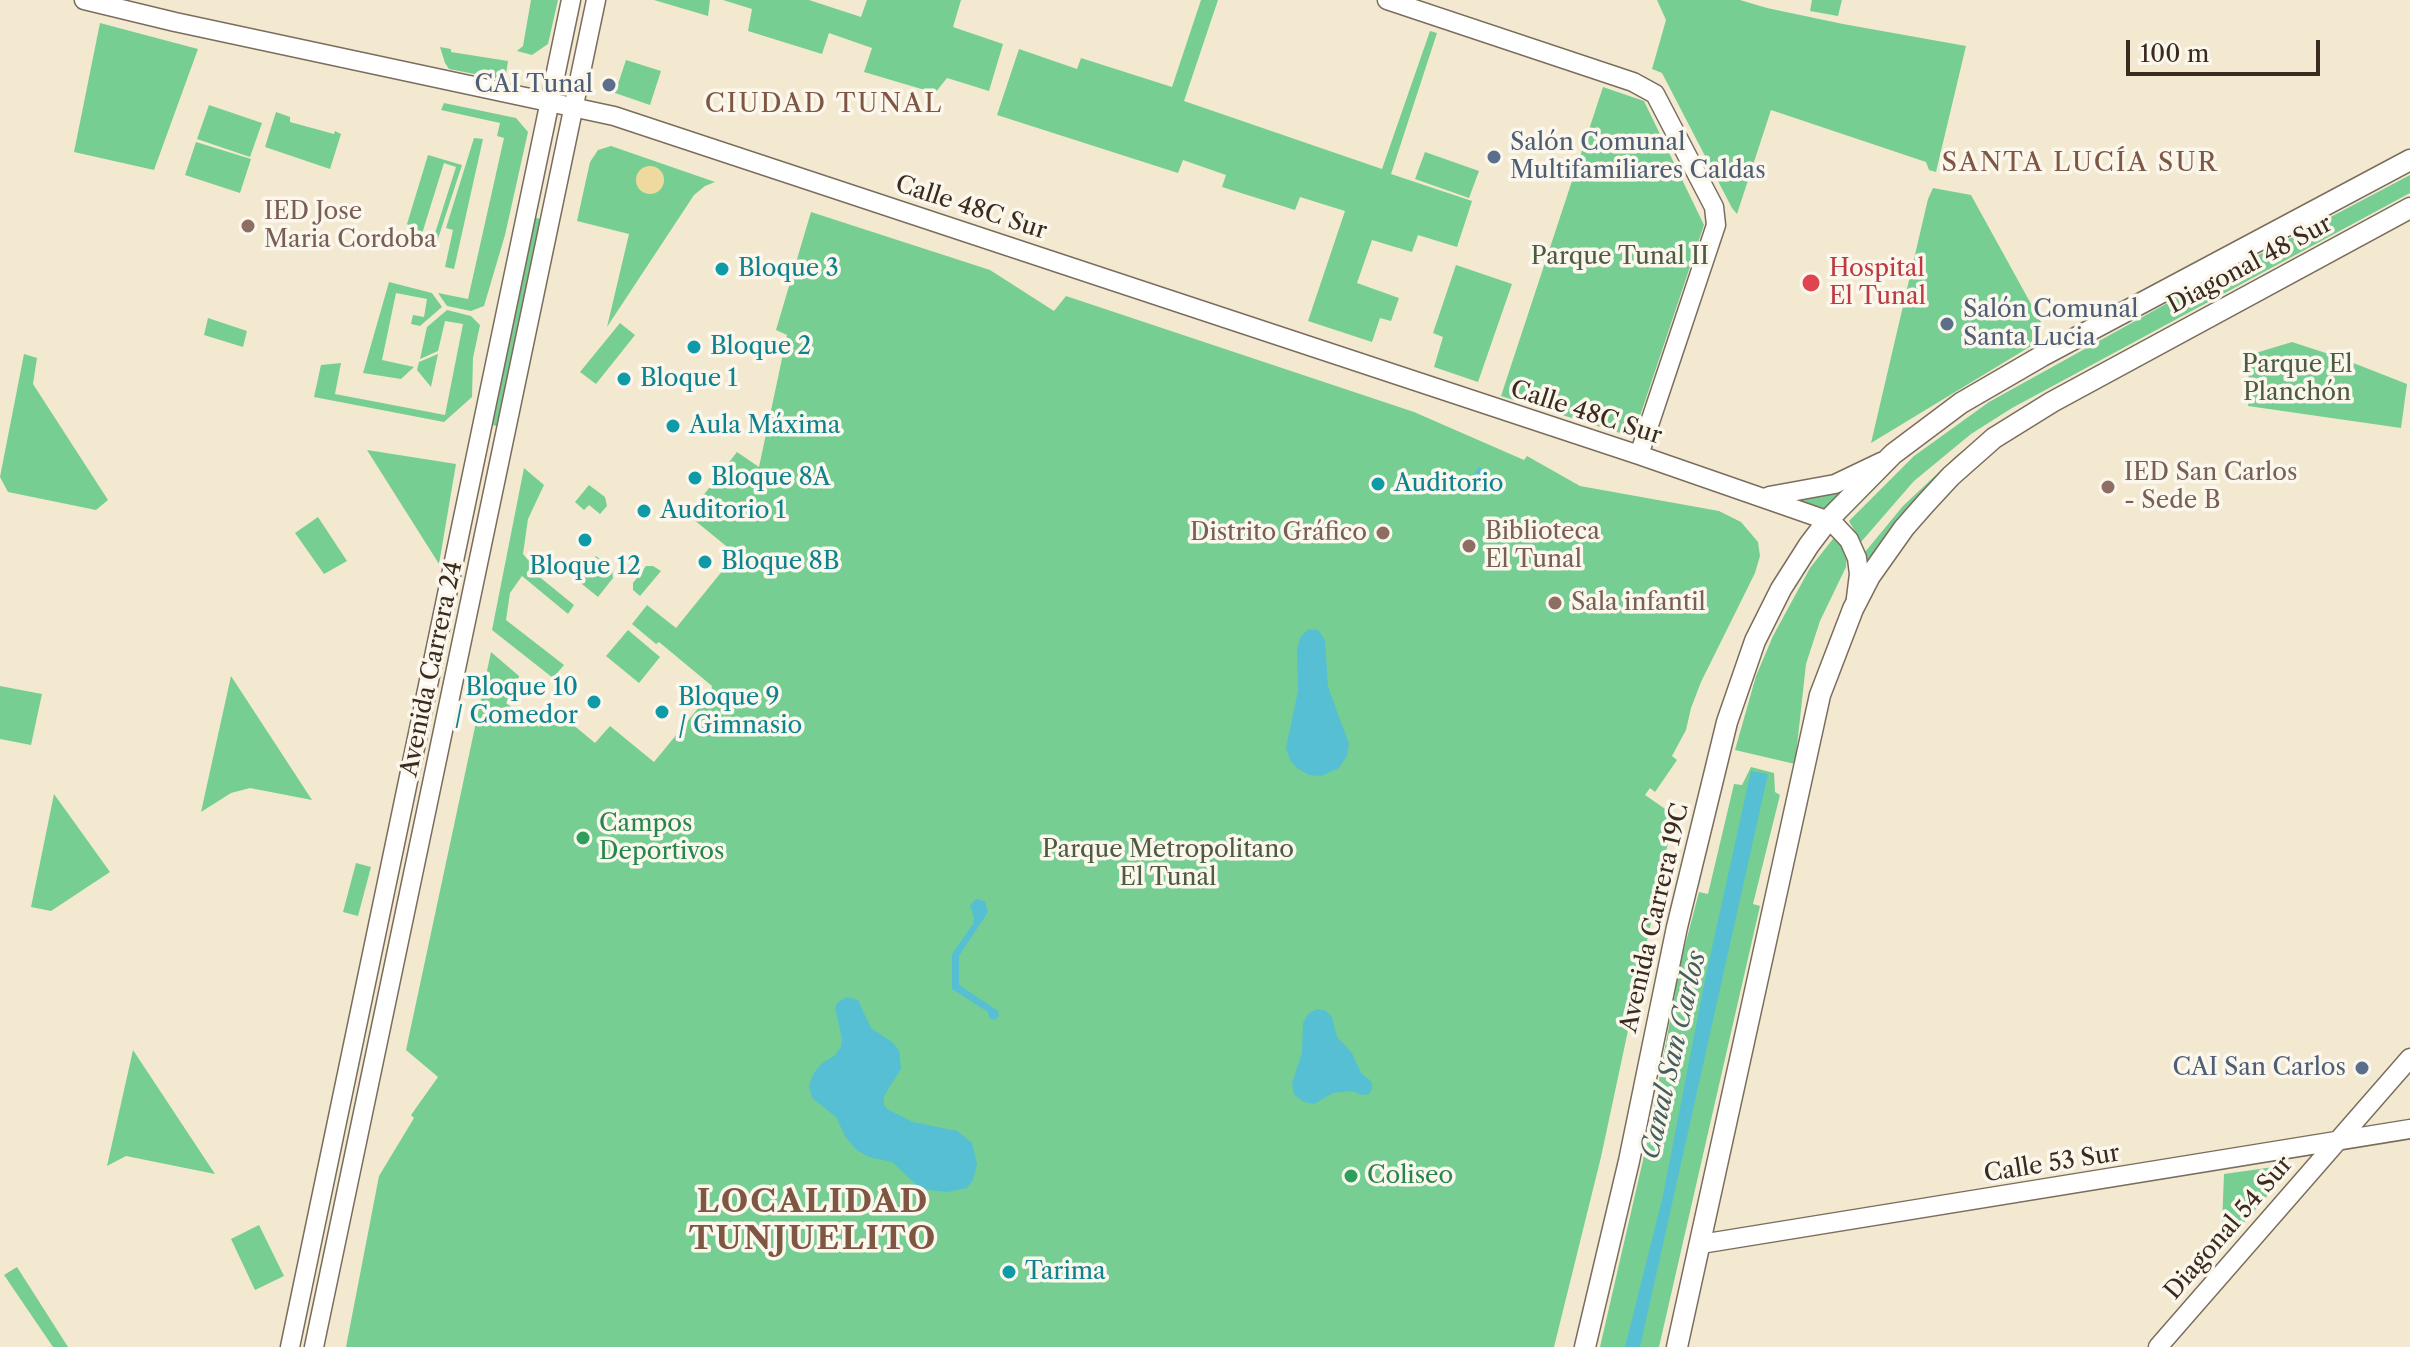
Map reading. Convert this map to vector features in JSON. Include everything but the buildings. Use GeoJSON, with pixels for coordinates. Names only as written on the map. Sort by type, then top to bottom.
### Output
{"type":"FeatureCollection","features":[{"type":"Feature","properties":{"kind":"main road","name":"Diagonal 48 Sur"},"geometry":{"type":"LineString","coordinates":[[1828,520],[1893,454],[1961,403],[2007,375],[2410,160]]}},
{"type":"Feature","properties":{"kind":"main road","name":"Diagonal 48 Sur"},"geometry":{"type":"LineString","coordinates":[[1701,1244],[1822,685],[1870,576],[1904,528],[1951,476],[1994,438],[2052,402],[2410,208]]}},
{"type":"Feature","properties":{"kind":"main road","name":"Avenida Carrera 19C"},"geometry":{"type":"LineString","coordinates":[[1585,1347],[1629,1161],[1677,927],[1734,699],[1768,614],[1794,568],[1828,520]]}},
{"type":"Feature","properties":{"kind":"main road"},"geometry":{"type":"LineString","coordinates":[[1677,1347],[1701,1244]]}},
{"type":"Feature","properties":{"kind":"street","name":"Calle 48C Sur"},"geometry":{"type":"LineString","coordinates":[[84,0],[636,123],[1828,520]]}},
{"type":"Feature","properties":{"kind":"street","name":"Avenida Carrera 24"},"geometry":{"type":"LineString","coordinates":[[290,1347],[571,0]]}},
{"type":"Feature","properties":{"kind":"street","name":"Avenida Carrera 24"},"geometry":{"type":"LineString","coordinates":[[314,1347],[596,0]]}},
{"type":"Feature","properties":{"kind":"street"},"geometry":{"type":"LineString","coordinates":[[1387,0],[1633,82],[1655,94],[1714,207],[1716,225],[1639,455]]}},
{"type":"Feature","properties":{"kind":"street"},"geometry":{"type":"LineString","coordinates":[[1763,497],[1835,484],[1856,476],[1893,454]]}},
{"type":"Feature","properties":{"kind":"street"},"geometry":{"type":"LineString","coordinates":[[1828,520],[1844,533],[1857,558],[1859,574],[1853,609]]}},
{"type":"Feature","properties":{"kind":"street","name":"Diagonal 54 Sur"},"geometry":{"type":"LineString","coordinates":[[2158,1347],[2410,1058]]}},
{"type":"Feature","properties":{"kind":"street","name":"Calle 53 Sur"},"geometry":{"type":"LineString","coordinates":[[1701,1244],[2410,1129]]}},
{"type":"Feature","properties":{"kind":"green space"},"geometry":{"type":"Polygon","coordinates":[[[531,0],[558,0],[548,44],[532,55],[517,51],[523,46],[531,0]]]}},
{"type":"Feature","properties":{"kind":"green space"},"geometry":{"type":"Polygon","coordinates":[[[654,0],[710,0],[708,16],[654,0]]]}},
{"type":"Feature","properties":{"kind":"green space"},"geometry":{"type":"Polygon","coordinates":[[[723,0],[809,0],[861,17],[867,0],[961,0],[953,27],[1003,44],[989,91],[947,78],[935,93],[864,72],[872,48],[829,33],[822,54],[748,31],[752,9],[723,0]]]}},
{"type":"Feature","properties":{"kind":"green space"},"geometry":{"type":"Polygon","coordinates":[[[1201,0],[1218,0],[1184,101],[1382,169],[1430,31],[1437,33],[1391,174],[1472,201],[1457,247],[1418,235],[1412,252],[1372,240],[1357,283],[1399,298],[1391,321],[1380,318],[1372,342],[1308,321],[1345,211],[1300,197],[1295,210],[1222,187],[1226,175],[1183,160],[1178,173],[997,115],[1019,49],[1077,69],[1081,58],[1172,87],[1201,0]]]}},
{"type":"Feature","properties":{"kind":"green space","name":"Parque Tunal II"},"geometry":{"type":"Polygon","coordinates":[[[1657,0],[1740,0],[1843,24],[1966,46],[1936,172],[1929,170],[1926,162],[1771,110],[1737,214],[1662,73],[1652,69],[1666,20],[1657,0]]]}},
{"type":"Feature","properties":{"kind":"green space"},"geometry":{"type":"Polygon","coordinates":[[[1812,0],[1842,0],[1838,16],[1810,11],[1812,0]]]}},
{"type":"Feature","properties":{"kind":"green space"},"geometry":{"type":"Polygon","coordinates":[[[100,23],[198,49],[154,170],[74,152],[100,23]]]}},
{"type":"Feature","properties":{"kind":"green space"},"geometry":{"type":"Polygon","coordinates":[[[440,47],[451,49],[451,52],[508,61],[505,80],[449,69],[440,47]]]}},
{"type":"Feature","properties":{"kind":"green space"},"geometry":{"type":"Polygon","coordinates":[[[626,60],[661,71],[650,105],[615,93],[626,60]]]}},
{"type":"Feature","properties":{"kind":"green space","name":"Parque Tunal II"},"geometry":{"type":"Polygon","coordinates":[[[1603,87],[1644,101],[1704,225],[1633,437],[1501,396],[1603,87]]]}},
{"type":"Feature","properties":{"kind":"green space"},"geometry":{"type":"Polygon","coordinates":[[[444,103],[516,118],[528,132],[505,235],[484,306],[471,311],[447,306],[438,293],[468,299],[504,138],[497,136],[500,123],[441,110],[444,103]]]}},
{"type":"Feature","properties":{"kind":"green space"},"geometry":{"type":"Polygon","coordinates":[[[209,105],[262,123],[250,157],[197,139],[209,105]]]}},
{"type":"Feature","properties":{"kind":"green space"},"geometry":{"type":"Polygon","coordinates":[[[276,112],[290,117],[290,122],[341,134],[330,169],[265,147],[276,112]]]}},
{"type":"Feature","properties":{"kind":"green space"},"geometry":{"type":"Polygon","coordinates":[[[474,138],[483,139],[454,269],[445,267],[453,230],[446,228],[474,138]]]}},
{"type":"Feature","properties":{"kind":"green space"},"geometry":{"type":"Polygon","coordinates":[[[196,142],[251,159],[240,193],[185,175],[196,142]]]}},
{"type":"Feature","properties":{"kind":"green space"},"geometry":{"type":"Polygon","coordinates":[[[611,146],[715,182],[694,195],[607,327],[629,234],[577,221],[590,162],[598,150],[611,146]]]}},
{"type":"Feature","properties":{"kind":"green space"},"geometry":{"type":"Polygon","coordinates":[[[1425,152],[1479,171],[1469,198],[1415,179],[1425,152]]]}},
{"type":"Feature","properties":{"kind":"green space"},"geometry":{"type":"Polygon","coordinates":[[[428,155],[462,165],[434,251],[430,249],[456,167],[444,163],[421,237],[407,224],[428,155]]]}},
{"type":"Feature","properties":{"kind":"green space"},"geometry":{"type":"Polygon","coordinates":[[[2410,175],[2410,193],[2012,408],[1971,434],[1914,481],[1861,542],[1849,521],[1914,456],[1989,402],[2410,175]]]}},
{"type":"Feature","properties":{"kind":"green space"},"geometry":{"type":"Polygon","coordinates":[[[1933,188],[1971,195],[2041,322],[2041,331],[2036,343],[1871,443],[1928,199],[1933,188]]]}},
{"type":"Feature","properties":{"kind":"green space","name":"Parque Metropolitano El Tunal"},"geometry":{"type":"Polygon","coordinates":[[[811,212],[990,270],[1054,311],[1066,296],[1414,412],[1524,460],[1527,456],[1580,486],[1719,511],[1741,522],[1758,542],[1760,556],[1755,573],[1701,682],[1686,730],[1672,756],[1677,760],[1655,792],[1650,788],[1645,795],[1674,815],[1601,1157],[1554,1347],[346,1347],[379,1176],[414,1118],[411,1115],[438,1077],[406,1050],[491,652],[519,676],[518,684],[506,703],[539,727],[553,708],[595,743],[610,726],[654,762],[704,701],[709,703],[712,686],[632,624],[647,605],[676,628],[736,554],[688,515],[737,452],[759,467],[787,335],[776,330],[811,212]]]}},
{"type":"Feature","properties":{"kind":"green space"},"geometry":{"type":"Polygon","coordinates":[[[533,217],[544,220],[500,427],[489,424],[533,217]]]}},
{"type":"Feature","properties":{"kind":"green space"},"geometry":{"type":"Polygon","coordinates":[[[1456,265],[1512,284],[1478,382],[1434,367],[1443,337],[1433,333],[1456,265]]]}},
{"type":"Feature","properties":{"kind":"green space"},"geometry":{"type":"Polygon","coordinates":[[[389,282],[432,293],[442,307],[420,326],[411,324],[413,315],[424,317],[427,299],[396,293],[382,360],[414,367],[401,379],[363,373],[389,282]]]}},
{"type":"Feature","properties":{"kind":"green space"},"geometry":{"type":"Polygon","coordinates":[[[447,310],[471,316],[480,325],[473,358],[472,397],[444,422],[314,397],[321,365],[341,363],[335,394],[445,415],[463,324],[445,321],[438,351],[420,359],[427,327],[447,310]]]}},
{"type":"Feature","properties":{"kind":"green space"},"geometry":{"type":"Polygon","coordinates":[[[208,318],[247,331],[243,347],[204,335],[208,318]]]}},
{"type":"Feature","properties":{"kind":"green space"},"geometry":{"type":"Polygon","coordinates":[[[620,323],[635,335],[596,384],[580,372],[620,323]]]}},
{"type":"Feature","properties":{"kind":"green space","name":"Parque El Planchón"},"geometry":{"type":"Polygon","coordinates":[[[2292,342],[2407,384],[2401,428],[2248,406],[2249,355],[2292,342]]]}},
{"type":"Feature","properties":{"kind":"green space"},"geometry":{"type":"Polygon","coordinates":[[[24,354],[37,358],[33,384],[108,500],[96,510],[8,492],[0,477],[24,354]]]}},
{"type":"Feature","properties":{"kind":"green space"},"geometry":{"type":"Polygon","coordinates":[[[438,354],[431,387],[417,370],[419,362],[438,354]]]}},
{"type":"Feature","properties":{"kind":"green space"},"geometry":{"type":"Polygon","coordinates":[[[1995,426],[1934,480],[1868,560],[1865,552],[1903,506],[1957,455],[1995,426]]]}},
{"type":"Feature","properties":{"kind":"green space"},"geometry":{"type":"Polygon","coordinates":[[[367,450],[456,464],[439,564],[367,450]]]}},
{"type":"Feature","properties":{"kind":"green space"},"geometry":{"type":"Polygon","coordinates":[[[524,468],[544,485],[528,519],[523,554],[539,566],[531,570],[574,605],[568,614],[522,576],[510,593],[506,620],[564,665],[553,678],[492,630],[524,468]]]}},
{"type":"Feature","properties":{"kind":"green space"},"geometry":{"type":"Polygon","coordinates":[[[1859,481],[1829,511],[1797,500],[1819,496],[1859,481]]]}},
{"type":"Feature","properties":{"kind":"green space"},"geometry":{"type":"Polygon","coordinates":[[[589,485],[605,497],[607,506],[600,514],[589,505],[584,510],[575,502],[589,485]]]}},
{"type":"Feature","properties":{"kind":"green space"},"geometry":{"type":"Polygon","coordinates":[[[318,517],[347,561],[324,574],[295,533],[318,517]]]}},
{"type":"Feature","properties":{"kind":"green space"},"geometry":{"type":"Polygon","coordinates":[[[1836,535],[1847,555],[1846,567],[1820,621],[1806,664],[1795,764],[1735,750],[1756,676],[1773,636],[1810,568],[1836,535]]]}},
{"type":"Feature","properties":{"kind":"green space"},"geometry":{"type":"Polygon","coordinates":[[[596,556],[612,569],[613,578],[598,597],[577,580],[596,556]]]}},
{"type":"Feature","properties":{"kind":"green space"},"geometry":{"type":"Polygon","coordinates":[[[646,566],[661,571],[640,596],[633,590],[633,583],[646,566]]]}},
{"type":"Feature","properties":{"kind":"green space"},"geometry":{"type":"Polygon","coordinates":[[[628,630],[660,657],[639,683],[606,656],[628,630]]]}},
{"type":"Feature","properties":{"kind":"green space"},"geometry":{"type":"Polygon","coordinates":[[[231,676],[312,800],[250,788],[231,793],[201,812],[231,676]]]}},
{"type":"Feature","properties":{"kind":"green space"},"geometry":{"type":"Polygon","coordinates":[[[0,686],[42,694],[31,745],[0,739],[0,686]]]}},
{"type":"Feature","properties":{"kind":"green space"},"geometry":{"type":"Polygon","coordinates":[[[1751,767],[1774,773],[1775,792],[1780,795],[1753,904],[1760,906],[1659,1347],[1600,1347],[1649,1134],[1681,961],[1699,892],[1708,894],[1734,784],[1742,785],[1751,767]]]}},
{"type":"Feature","properties":{"kind":"green space"},"geometry":{"type":"Polygon","coordinates":[[[54,794],[110,872],[51,911],[31,907],[54,794]]]}},
{"type":"Feature","properties":{"kind":"green space"},"geometry":{"type":"Polygon","coordinates":[[[356,863],[371,867],[358,916],[343,912],[356,863]]]}},
{"type":"Feature","properties":{"kind":"green space"},"geometry":{"type":"Polygon","coordinates":[[[133,1050],[215,1174],[126,1156],[107,1166],[133,1050]]]}},
{"type":"Feature","properties":{"kind":"green space"},"geometry":{"type":"Polygon","coordinates":[[[2295,1164],[2221,1249],[2224,1174],[2295,1164]]]}},
{"type":"Feature","properties":{"kind":"green space"},"geometry":{"type":"Polygon","coordinates":[[[259,1225],[284,1276],[255,1290],[231,1239],[259,1225]]]}},
{"type":"Feature","properties":{"kind":"green space"},"geometry":{"type":"Polygon","coordinates":[[[17,1267],[68,1347],[53,1347],[4,1275],[17,1267]]]}},
{"type":"Feature","properties":{"kind":"sand"},"geometry":{"type":"Polygon","coordinates":[[[650,166],[660,170],[664,180],[660,190],[650,194],[640,190],[636,180],[640,170],[650,166]]]}},
{"type":"Feature","properties":{"kind":"water"},"geometry":{"type":"Polygon","coordinates":[[[1479,467],[1492,476],[1480,494],[1467,485],[1479,467]]]}},
{"type":"Feature","properties":{"kind":"water"},"geometry":{"type":"Polygon","coordinates":[[[1309,629],[1318,630],[1325,640],[1328,687],[1349,744],[1347,756],[1339,768],[1321,776],[1309,775],[1297,768],[1286,748],[1298,691],[1297,649],[1301,636],[1309,629]]]}},
{"type":"Feature","properties":{"kind":"water"},"geometry":{"type":"Polygon","coordinates":[[[1751,771],[1768,774],[1640,1347],[1625,1347],[1662,1200],[1706,975],[1751,771]]]}},
{"type":"Feature","properties":{"kind":"water"},"geometry":{"type":"Polygon","coordinates":[[[976,899],[985,901],[988,912],[959,956],[959,985],[998,1011],[999,1016],[995,1020],[952,989],[952,954],[973,924],[970,906],[976,899]]]}},
{"type":"Feature","properties":{"kind":"water"},"geometry":{"type":"Polygon","coordinates":[[[846,997],[858,1000],[871,1028],[899,1050],[901,1069],[884,1096],[887,1109],[913,1122],[957,1131],[972,1143],[977,1164],[973,1180],[967,1188],[947,1192],[921,1189],[892,1162],[858,1151],[846,1138],[836,1117],[812,1098],[809,1085],[814,1073],[841,1047],[835,1008],[846,997]]]}},
{"type":"Feature","properties":{"kind":"water"},"geometry":{"type":"Polygon","coordinates":[[[1317,1009],[1326,1011],[1332,1017],[1337,1037],[1352,1053],[1361,1073],[1372,1082],[1369,1094],[1352,1091],[1333,1093],[1314,1104],[1302,1101],[1294,1094],[1292,1083],[1302,1053],[1303,1023],[1308,1014],[1317,1009]]]}},
{"type":"Feature","properties":{"kind":"place","name":"CAI Tunal"},"geometry":{"type":"Point","coordinates":[609,85]}},
{"type":"Feature","properties":{"kind":"place","name":"Salón Comunal Multifamiliares Caldas"},"geometry":{"type":"Point","coordinates":[1494,157]}},
{"type":"Feature","properties":{"kind":"place","name":"IED Jose Maria Cordoba"},"geometry":{"type":"Point","coordinates":[248,226]}},
{"type":"Feature","properties":{"kind":"place","name":"Bloque 3"},"geometry":{"type":"Point","coordinates":[722,269]}},
{"type":"Feature","properties":{"kind":"place","name":"Hospital El Tunal"},"geometry":{"type":"Point","coordinates":[1811,283]}},
{"type":"Feature","properties":{"kind":"place","name":"Salón Comunal Santa Lucia"},"geometry":{"type":"Point","coordinates":[1947,324]}},
{"type":"Feature","properties":{"kind":"place","name":"Bloque 2"},"geometry":{"type":"Point","coordinates":[694,347]}},
{"type":"Feature","properties":{"kind":"place","name":"Bloque 1"},"geometry":{"type":"Point","coordinates":[624,379]}},
{"type":"Feature","properties":{"kind":"place","name":"Aula Máxima"},"geometry":{"type":"Point","coordinates":[673,426]}},
{"type":"Feature","properties":{"kind":"place","name":"Bloque 8A"},"geometry":{"type":"Point","coordinates":[695,478]}},
{"type":"Feature","properties":{"kind":"place","name":"Auditorio"},"geometry":{"type":"Point","coordinates":[1378,484]}},
{"type":"Feature","properties":{"kind":"place","name":"IED San Carlos - Sede B"},"geometry":{"type":"Point","coordinates":[2108,487]}},
{"type":"Feature","properties":{"kind":"place","name":"Auditorio 1"},"geometry":{"type":"Point","coordinates":[644,511]}},
{"type":"Feature","properties":{"kind":"place","name":"Distrito Gráfico"},"geometry":{"type":"Point","coordinates":[1383,533]}},
{"type":"Feature","properties":{"kind":"place","name":"Bloque 12"},"geometry":{"type":"Point","coordinates":[585,540]}},
{"type":"Feature","properties":{"kind":"place","name":"Biblioteca El Tunal"},"geometry":{"type":"Point","coordinates":[1469,546]}},
{"type":"Feature","properties":{"kind":"place","name":"Bloque 8B"},"geometry":{"type":"Point","coordinates":[705,562]}},
{"type":"Feature","properties":{"kind":"place","name":"Sala infantil"},"geometry":{"type":"Point","coordinates":[1555,603]}},
{"type":"Feature","properties":{"kind":"place","name":"Bloque 10 / Comedor"},"geometry":{"type":"Point","coordinates":[594,702]}},
{"type":"Feature","properties":{"kind":"place","name":"Bloque 9 / Gimnasio"},"geometry":{"type":"Point","coordinates":[662,712]}},
{"type":"Feature","properties":{"kind":"place","name":"Campos Deportivos"},"geometry":{"type":"Point","coordinates":[583,838]}},
{"type":"Feature","properties":{"kind":"place","name":"CAI San Carlos"},"geometry":{"type":"Point","coordinates":[2362,1068]}},
{"type":"Feature","properties":{"kind":"place","name":"Coliseo"},"geometry":{"type":"Point","coordinates":[1351,1176]}},
{"type":"Feature","properties":{"kind":"place","name":"Tarima"},"geometry":{"type":"Point","coordinates":[1009,1272]}},
{"type":"Feature","properties":{"kind":"district","name":"CIUDAD TUNAL"},"geometry":{"type":"Point","coordinates":[824,104]}},
{"type":"Feature","properties":{"kind":"district","name":"SANTA LUCÍA SUR"},"geometry":{"type":"Point","coordinates":[2080,163]}},
{"type":"Feature","properties":{"kind":"district","name":"LOCALIDAD TUNJUELITO"},"geometry":{"type":"Point","coordinates":[813,1222]}},
{"type":"Feature","properties":{"kind":"water label","name":"Canal San Carlos"},"geometry":{"type":"Point","coordinates":[1674,1055]}}]}
